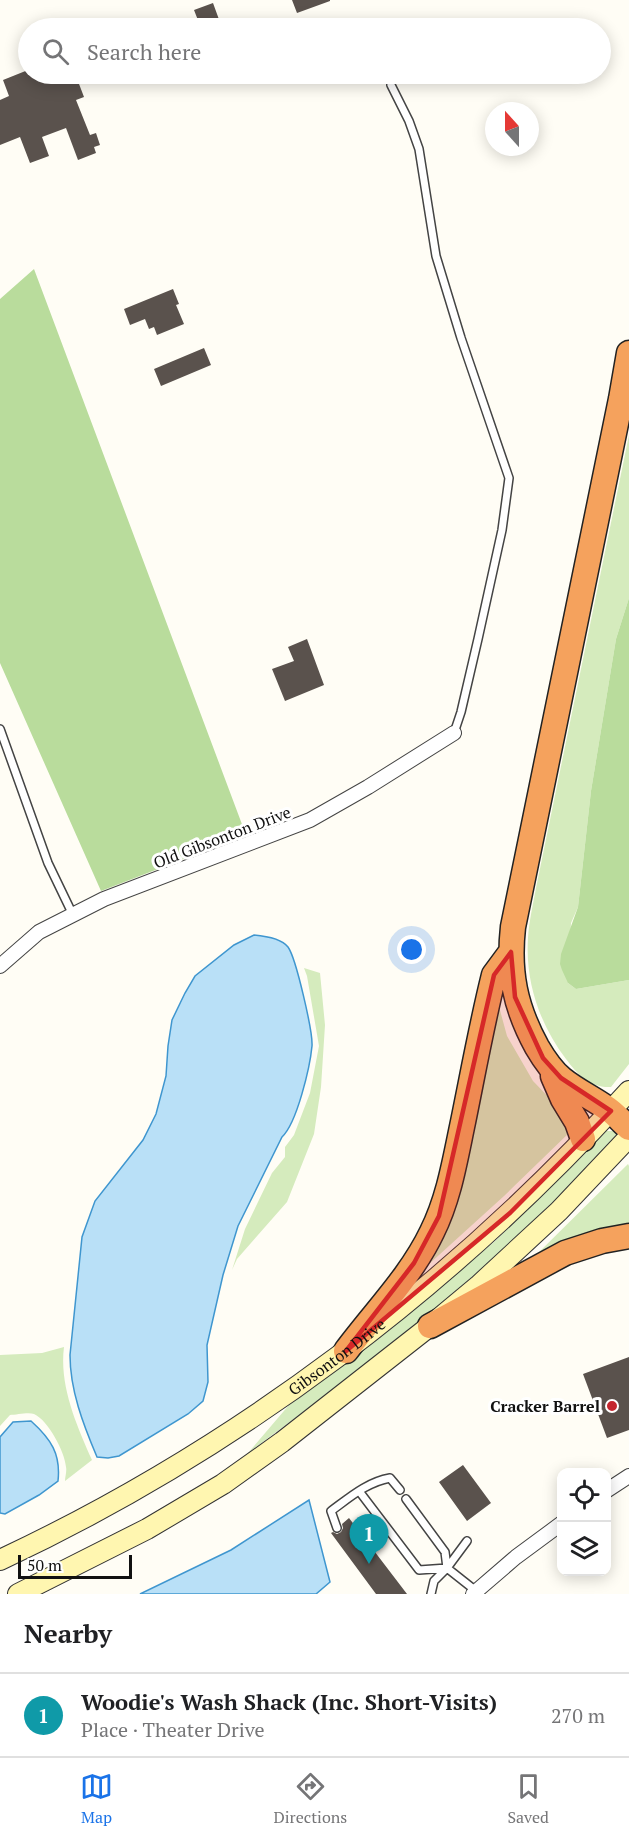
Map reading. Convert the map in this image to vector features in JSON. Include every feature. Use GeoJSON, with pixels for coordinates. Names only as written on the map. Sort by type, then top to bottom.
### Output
{"type":"FeatureCollection","features":[{"type":"Feature","properties":{"kind":"highway"},"geometry":{"type":"LineString","coordinates":[[584,1139],[559,1091],[552,1070],[522,1017],[515,998],[511,952],[513,927],[629,353]]}},
{"type":"Feature","properties":{"kind":"highway"},"geometry":{"type":"LineString","coordinates":[[346,1351],[414,1263],[439,1216],[446,1199],[456,1159],[494,975],[511,952]]}},
{"type":"Feature","properties":{"kind":"highway"},"geometry":{"type":"LineString","coordinates":[[552,1070],[578,1091],[611,1111],[629,1128]]}},
{"type":"Feature","properties":{"kind":"highway"},"geometry":{"type":"LineString","coordinates":[[430,1326],[565,1253],[602,1241],[629,1236]]}},
{"type":"Feature","properties":{"kind":"main road","name":"Gibsonton Drive"},"geometry":{"type":"LineString","coordinates":[[0,1560],[60,1531],[168,1471],[252,1418],[346,1351],[486,1235],[543,1181],[629,1090]]}},
{"type":"Feature","properties":{"kind":"main road","name":"Gibsonton Drive"},"geometry":{"type":"LineString","coordinates":[[18,1594],[128,1539],[223,1484],[282,1443],[478,1286],[559,1211],[629,1137]]}},
{"type":"Feature","properties":{"kind":"street","name":"Old Gibsonton Drive"},"geometry":{"type":"LineString","coordinates":[[0,966],[39,932],[104,899],[310,820],[454,733]]}},
{"type":"Feature","properties":{"kind":"street"},"geometry":{"type":"LineString","coordinates":[[611,1488],[629,1476]]}},
{"type":"Feature","properties":{"kind":"street"},"geometry":{"type":"LineString","coordinates":[[474,1593],[557,1526]]}},
{"type":"Feature","properties":{"kind":"lane"},"geometry":{"type":"LineString","coordinates":[[390,85],[409,121],[419,149],[436,256],[461,338],[509,478],[500,541],[454,733]]}},
{"type":"Feature","properties":{"kind":"lane"},"geometry":{"type":"LineString","coordinates":[[0,729],[48,863],[73,915]]}},
{"type":"Feature","properties":{"kind":"lane"},"geometry":{"type":"LineString","coordinates":[[337,1528],[331,1511],[358,1491],[379,1480],[390,1478],[400,1491]]}},
{"type":"Feature","properties":{"kind":"lane"},"geometry":{"type":"LineString","coordinates":[[358,1491],[420,1570],[447,1568]]}},
{"type":"Feature","properties":{"kind":"lane"},"geometry":{"type":"LineString","coordinates":[[406,1499],[445,1552],[447,1568],[474,1593]]}},
{"type":"Feature","properties":{"kind":"lane"},"geometry":{"type":"LineString","coordinates":[[431,1594],[434,1581],[447,1568],[466,1541]]}},
{"type":"Feature","properties":{"kind":"highlighted area"},"geometry":{"type":"Polygon","coordinates":[[[511,952],[515,997],[543,1058],[561,1078],[611,1111],[510,1213],[346,1351],[414,1263],[439,1216],[494,975],[511,952]]]}},
{"type":"Feature","properties":{"kind":"green space"},"geometry":{"type":"Polygon","coordinates":[[[34,269],[246,835],[101,891],[0,663],[0,299],[34,269]]]}},
{"type":"Feature","properties":{"kind":"green space"},"geometry":{"type":"Polygon","coordinates":[[[629,435],[629,598],[616,639],[591,791],[578,907],[571,923],[568,983],[576,989],[629,980],[629,1064],[611,1087],[604,1087],[591,1083],[575,1070],[549,1032],[532,987],[528,938],[536,888],[629,435]]]}},
{"type":"Feature","properties":{"kind":"green space"},"geometry":{"type":"Polygon","coordinates":[[[629,598],[629,980],[576,989],[568,983],[562,970],[561,954],[578,907],[591,791],[616,639],[629,598]]]}},
{"type":"Feature","properties":{"kind":"green space"},"geometry":{"type":"Polygon","coordinates":[[[304,968],[320,973],[325,1025],[321,1087],[314,1134],[287,1202],[237,1259],[232,1270],[245,1229],[272,1173],[285,1157],[285,1147],[294,1135],[310,1093],[319,1046],[304,968]]]}},
{"type":"Feature","properties":{"kind":"green space"},"geometry":{"type":"Polygon","coordinates":[[[498,1003],[507,1036],[533,1081],[560,1109],[570,1132],[428,1265],[423,1261],[498,1003]]]}},
{"type":"Feature","properties":{"kind":"green space"},"geometry":{"type":"Polygon","coordinates":[[[606,1131],[618,1131],[620,1134],[503,1250],[396,1340],[248,1453],[289,1405],[375,1341],[494,1242],[606,1131]]]}},
{"type":"Feature","properties":{"kind":"green space"},"geometry":{"type":"Polygon","coordinates":[[[628,1164],[629,1228],[531,1260],[628,1164]]]}},
{"type":"Feature","properties":{"kind":"green space"},"geometry":{"type":"Polygon","coordinates":[[[64,1347],[64,1376],[70,1405],[92,1460],[65,1481],[66,1469],[63,1453],[50,1429],[39,1417],[31,1413],[10,1415],[0,1426],[0,1355],[42,1353],[64,1347]]]}},
{"type":"Feature","properties":{"kind":"water"},"geometry":{"type":"Polygon","coordinates":[[[254,935],[281,941],[288,947],[295,965],[312,1038],[309,1067],[302,1094],[293,1120],[282,1137],[238,1226],[223,1275],[207,1345],[208,1382],[203,1401],[188,1414],[119,1456],[97,1457],[78,1407],[72,1381],[70,1355],[82,1237],[95,1201],[143,1140],[156,1114],[166,1076],[172,1020],[185,993],[195,976],[234,945],[254,935]]]}},
{"type":"Feature","properties":{"kind":"water"},"geometry":{"type":"Polygon","coordinates":[[[31,1421],[44,1434],[53,1448],[58,1463],[58,1481],[39,1495],[5,1514],[0,1513],[0,1437],[13,1422],[31,1421]]]}},
{"type":"Feature","properties":{"kind":"water"},"geometry":{"type":"Polygon","coordinates":[[[309,1500],[330,1582],[316,1594],[140,1594],[231,1550],[309,1500]]]}},
{"type":"Feature","properties":{"kind":"building"},"geometry":{"type":"Polygon","coordinates":[[[292,0],[330,0],[330,1],[297,13],[292,0]]]}},
{"type":"Feature","properties":{"kind":"building"},"geometry":{"type":"Polygon","coordinates":[[[213,3],[218,18],[197,18],[194,10],[213,3]]]}},
{"type":"Feature","properties":{"kind":"building"},"geometry":{"type":"Polygon","coordinates":[[[18,74],[18,84],[79,84],[84,97],[76,100],[90,135],[96,133],[100,145],[94,147],[96,153],[78,160],[66,128],[42,137],[49,156],[30,163],[20,137],[0,145],[0,100],[9,96],[3,80],[18,74]]]}},
{"type":"Feature","properties":{"kind":"building"},"geometry":{"type":"Polygon","coordinates":[[[173,289],[179,304],[176,305],[184,324],[157,335],[154,327],[149,329],[145,319],[130,325],[124,309],[173,289]]]}},
{"type":"Feature","properties":{"kind":"building"},"geometry":{"type":"Polygon","coordinates":[[[204,348],[211,365],[161,386],[154,369],[204,348]]]}},
{"type":"Feature","properties":{"kind":"building"},"geometry":{"type":"Polygon","coordinates":[[[307,639],[324,685],[285,701],[272,669],[294,661],[288,647],[307,639]]]}},
{"type":"Feature","properties":{"kind":"building","name":"Cracker Barrel"},"geometry":{"type":"Polygon","coordinates":[[[629,1357],[629,1430],[607,1438],[583,1374],[629,1357]]]}},
{"type":"Feature","properties":{"kind":"building"},"geometry":{"type":"Polygon","coordinates":[[[463,1465],[491,1503],[467,1521],[439,1482],[463,1465]]]}},
{"type":"Feature","properties":{"kind":"building"},"geometry":{"type":"Polygon","coordinates":[[[349,1518],[407,1594],[376,1594],[331,1533],[341,1532],[342,1524],[349,1518]]]}},
{"type":"Feature","properties":{"kind":"place","name":"Cracker Barrel"},"geometry":{"type":"Point","coordinates":[612,1406]}},
{"type":"Feature","properties":{"kind":"place","name":"Woodie's Wash Shack (Inc. Short-Visits)"},"geometry":{"type":"Point","coordinates":[369,1564]}}]}
